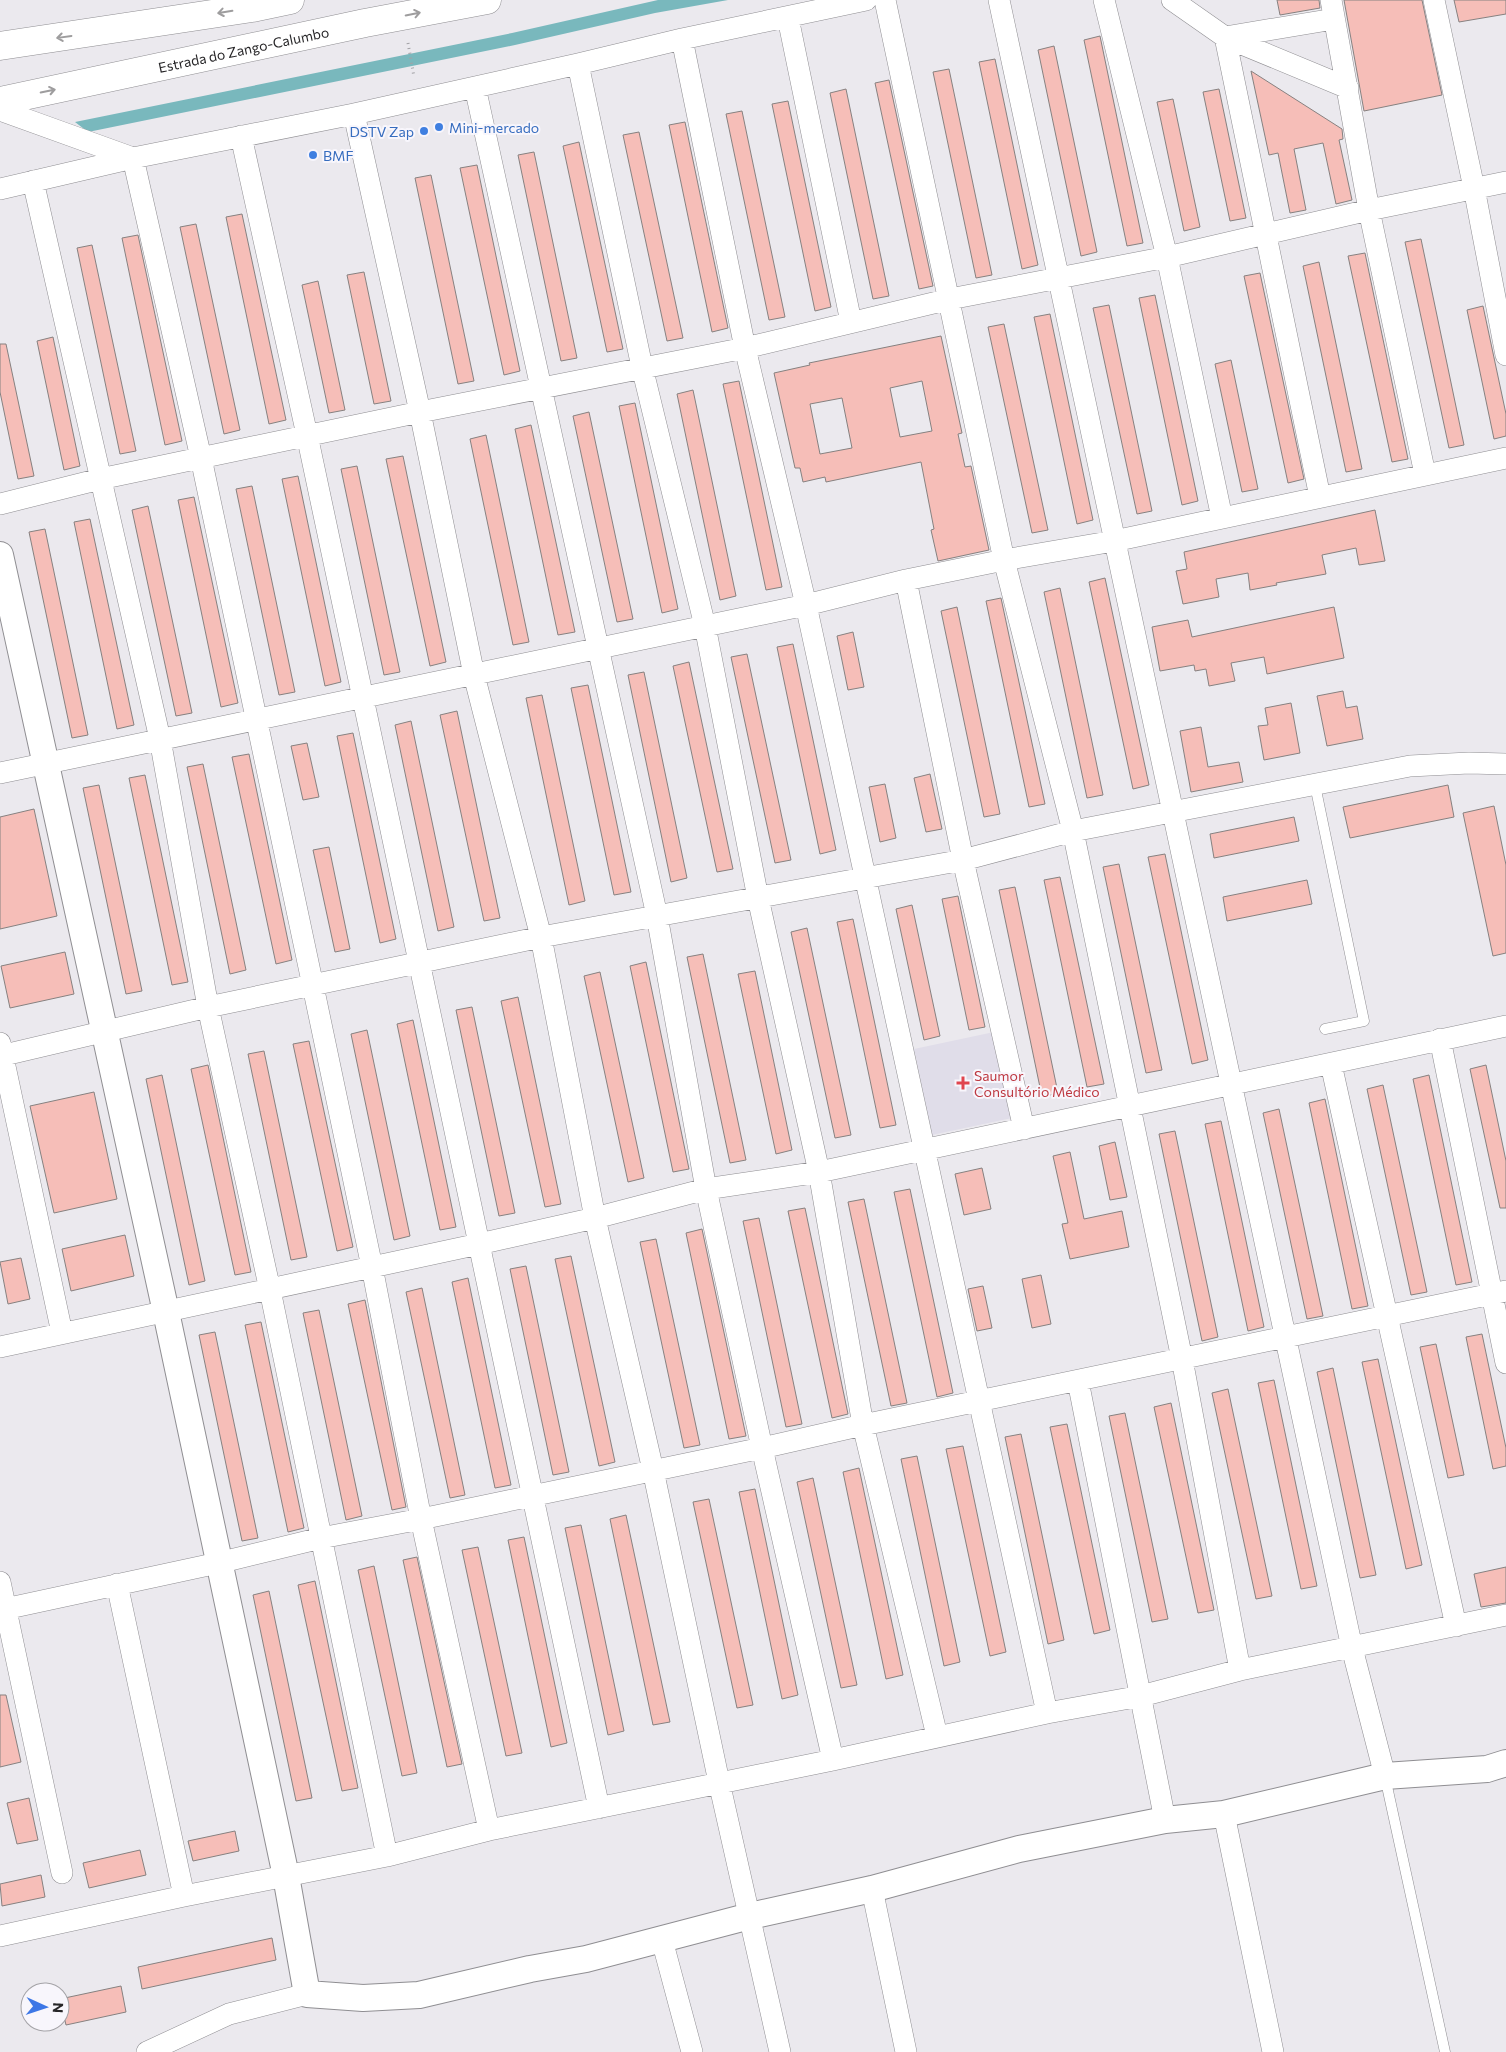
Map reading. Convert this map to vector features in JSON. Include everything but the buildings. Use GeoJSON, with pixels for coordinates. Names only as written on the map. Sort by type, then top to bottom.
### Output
{"type":"FeatureCollection","features":[{"type":"Feature","properties":{"kind":"main road"},"geometry":{"type":"LineString","coordinates":[[0,46],[252,8],[290,0]]}},
{"type":"Feature","properties":{"kind":"main road","name":"Estrada do Zango-Calumbo"},"geometry":{"type":"LineString","coordinates":[[0,101],[365,23],[487,0]]}},
{"type":"Feature","properties":{"kind":"street"},"geometry":{"type":"LineString","coordinates":[[0,189],[132,158],[354,114],[682,39],[866,0]]}},
{"type":"Feature","properties":{"kind":"street"},"geometry":{"type":"LineString","coordinates":[[885,0],[1004,560],[1072,831],[1182,1359],[1240,1670]]}},
{"type":"Feature","properties":{"kind":"street"},"geometry":{"type":"LineString","coordinates":[[1000,0],[1114,541],[1352,1648],[1385,1776]]}},
{"type":"Feature","properties":{"kind":"street"},"geometry":{"type":"LineString","coordinates":[[1104,0],[1167,257],[1222,518]]}},
{"type":"Feature","properties":{"kind":"street"},"geometry":{"type":"LineString","coordinates":[[1172,0],[1225,37],[1348,88]]}},
{"type":"Feature","properties":{"kind":"street"},"geometry":{"type":"LineString","coordinates":[[1434,0],[1474,188],[1506,355]]}},
{"type":"Feature","properties":{"kind":"street"},"geometry":{"type":"LineString","coordinates":[[1225,37],[1333,10],[1369,210],[1425,474]]}},
{"type":"Feature","properties":{"kind":"street"},"geometry":{"type":"LineString","coordinates":[[788,18],[851,322]]}},
{"type":"Feature","properties":{"kind":"street"},"geometry":{"type":"LineString","coordinates":[[1225,37],[1320,496]]}},
{"type":"Feature","properties":{"kind":"street"},"geometry":{"type":"LineString","coordinates":[[682,39],[745,348],[806,605],[1047,1713]]}},
{"type":"Feature","properties":{"kind":"street"},"geometry":{"type":"LineString","coordinates":[[578,64],[642,367],[705,626],[758,898],[819,1172],[863,1425],[937,1736]]}},
{"type":"Feature","properties":{"kind":"street"},"geometry":{"type":"LineString","coordinates":[[475,87],[656,916],[706,1189],[762,1448],[833,1760]]}},
{"type":"Feature","properties":{"kind":"street"},"geometry":{"type":"LineString","coordinates":[[0,110],[132,158]]}},
{"type":"Feature","properties":{"kind":"street"},"geometry":{"type":"LineString","coordinates":[[354,114],[420,412],[474,675],[541,937],[595,1218],[653,1470],[780,2052]]}},
{"type":"Feature","properties":{"kind":"street"},"geometry":{"type":"LineString","coordinates":[[241,136],[307,435],[599,1808]]}},
{"type":"Feature","properties":{"kind":"street"},"geometry":{"type":"LineString","coordinates":[[132,158],[200,458],[313,986],[372,1267],[421,1519],[488,1830]]}},
{"type":"Feature","properties":{"kind":"street"},"geometry":{"type":"LineString","coordinates":[[33,181],[160,739],[208,1007],[270,1290],[387,1856]]}},
{"type":"Feature","properties":{"kind":"street"},"geometry":{"type":"LineString","coordinates":[[0,504],[100,479],[420,412],[745,348],[950,299],[1167,257],[1369,210],[1506,182]]}},
{"type":"Feature","properties":{"kind":"street"},"geometry":{"type":"LineString","coordinates":[[0,773],[806,605],[906,580],[1004,560],[1114,541],[1506,458]]}},
{"type":"Feature","properties":{"kind":"street"},"geometry":{"type":"LineString","coordinates":[[0,555],[166,1312],[286,1876],[307,1994]]}},
{"type":"Feature","properties":{"kind":"street"},"geometry":{"type":"LineString","coordinates":[[906,580],[963,860],[1024,1129]]}},
{"type":"Feature","properties":{"kind":"street"},"geometry":{"type":"LineString","coordinates":[[62,1333],[1,1051],[105,1033],[208,1007],[541,937],[963,860],[1072,831],[1410,766],[1469,763],[1506,764]]}},
{"type":"Feature","properties":{"kind":"street"},"geometry":{"type":"LineString","coordinates":[[0,1346],[479,1244],[595,1218],[706,1189],[819,1172],[1506,1026]]}},
{"type":"Feature","properties":{"kind":"street"},"geometry":{"type":"LineString","coordinates":[[1440,1039],[1499,1292],[1506,1363]]}},
{"type":"Feature","properties":{"kind":"street"},"geometry":{"type":"LineString","coordinates":[[1331,1064],[1456,1626]]}},
{"type":"Feature","properties":{"kind":"street"},"geometry":{"type":"LineString","coordinates":[[3,1610],[218,1563],[321,1538],[762,1448],[863,1425],[1499,1292]]}},
{"type":"Feature","properties":{"kind":"street"},"geometry":{"type":"LineString","coordinates":[[1078,1381],[1165,1820]]}},
{"type":"Feature","properties":{"kind":"street"},"geometry":{"type":"LineString","coordinates":[[0,1582],[3,1610],[62,1873]]}},
{"type":"Feature","properties":{"kind":"street"},"geometry":{"type":"LineString","coordinates":[[116,1584],[184,1896]]}},
{"type":"Feature","properties":{"kind":"street"},"geometry":{"type":"LineString","coordinates":[[0,1936],[184,1896],[387,1856],[488,1830],[833,1760],[1047,1713],[1141,1696],[1240,1670],[1506,1615]]}},
{"type":"Feature","properties":{"kind":"street"},"geometry":{"type":"LineString","coordinates":[[147,2052],[229,2014],[307,1994],[364,1998],[418,1995],[530,1969],[586,1959],[750,1916],[872,1889],[1019,1849],[1165,1820],[1224,1814],[1385,1776],[1487,1769],[1506,1763]]}},
{"type":"Feature","properties":{"kind":"street"},"geometry":{"type":"LineString","coordinates":[[1224,1814],[1273,2052]]}},
{"type":"Feature","properties":{"kind":"street"},"geometry":{"type":"LineString","coordinates":[[872,1889],[906,2052]]}},
{"type":"Feature","properties":{"kind":"street"},"geometry":{"type":"LineString","coordinates":[[662,1940],[692,2052]]}},
{"type":"Feature","properties":{"kind":"lane"},"geometry":{"type":"LineString","coordinates":[[1315,785],[1364,1021],[1325,1029]]}},
{"type":"Feature","properties":{"kind":"lane"},"geometry":{"type":"LineString","coordinates":[[1385,1776],[1445,2052]]}},
{"type":"Feature","properties":{"kind":"path"},"geometry":{"type":"LineString","coordinates":[[408,43],[414,77]]}},
{"type":"Feature","properties":{"kind":"shaded area","name":"Saumor Consultório Médico"},"geometry":{"type":"Polygon","coordinates":[[[994,1032],[1012,1118],[932,1135],[914,1049],[994,1032]]]}},
{"type":"Feature","properties":{"kind":"water"},"geometry":{"type":"Polygon","coordinates":[[[658,0],[728,0],[655,13],[515,45],[88,132],[75,122],[512,33],[658,0]]]}},
{"type":"Feature","properties":{"kind":"place","name":"Mini-mercado"},"geometry":{"type":"Point","coordinates":[439,127]}},
{"type":"Feature","properties":{"kind":"place","name":"DSTV Zap"},"geometry":{"type":"Point","coordinates":[424,131]}},
{"type":"Feature","properties":{"kind":"place","name":"BMF"},"geometry":{"type":"Point","coordinates":[313,155]}},
{"type":"Feature","properties":{"kind":"place","name":"Saumor Consultório Médico"},"geometry":{"type":"Point","coordinates":[963,1083]}}]}
